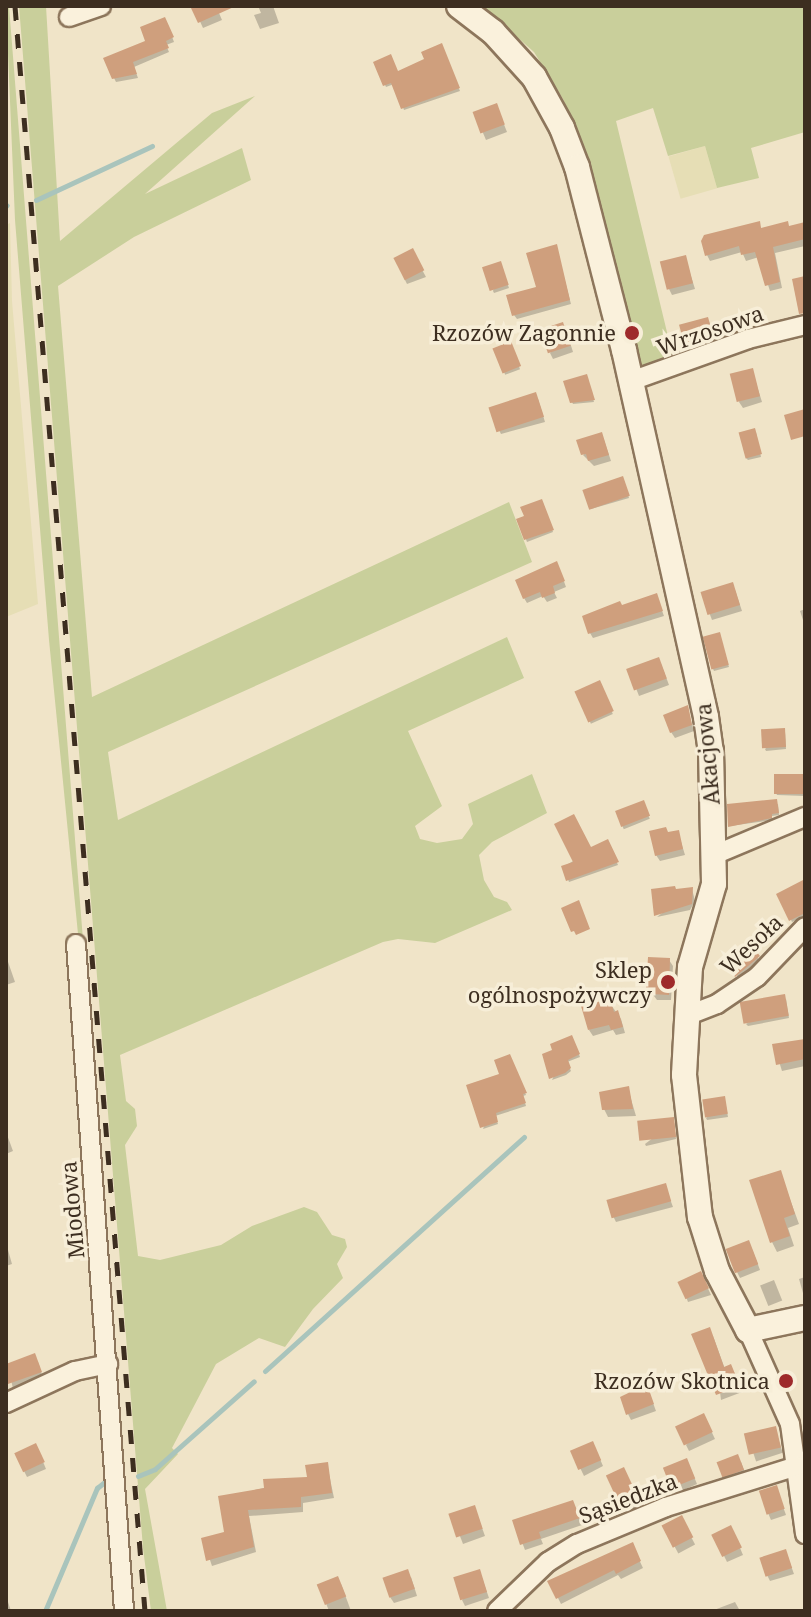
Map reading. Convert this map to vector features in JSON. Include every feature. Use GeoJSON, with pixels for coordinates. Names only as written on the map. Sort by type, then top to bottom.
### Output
{"type":"FeatureCollection","features":[{"type":"Feature","properties":{"kind":"street"},"geometry":{"type":"LineString","coordinates":[[69,17],[101,6]]}},
{"type":"Feature","properties":{"kind":"street","name":"Akacjowa"},"geometry":{"type":"LineString","coordinates":[[459,6],[493,32],[534,77],[562,128],[590,214],[631,381],[706,717],[714,855],[710,906],[690,967],[686,1016],[686,1109],[700,1217],[717,1271],[748,1330],[790,1424],[805,1534]]}},
{"type":"Feature","properties":{"kind":"street","name":"Wrzosowa"},"geometry":{"type":"LineString","coordinates":[[631,381],[748,339],[805,325]]}},
{"type":"Feature","properties":{"kind":"street"},"geometry":{"type":"LineString","coordinates":[[714,855],[805,817]]}},
{"type":"Feature","properties":{"kind":"street","name":"Wesoła"},"geometry":{"type":"LineString","coordinates":[[686,1016],[717,1004],[757,977],[805,927]]}},
{"type":"Feature","properties":{"kind":"street","name":"Miodowa"},"geometry":{"type":"LineString","coordinates":[[76,944],[124,1611]]}},
{"type":"Feature","properties":{"kind":"street"},"geometry":{"type":"LineString","coordinates":[[748,1330],[805,1318]]}},
{"type":"Feature","properties":{"kind":"street"},"geometry":{"type":"LineString","coordinates":[[6,1403],[75,1371],[108,1364]]}},
{"type":"Feature","properties":{"kind":"street","name":"Sąsiedzka"},"geometry":{"type":"LineString","coordinates":[[506,1607],[548,1562],[601,1532],[750,1478],[797,1466]]}},
{"type":"Feature","properties":{"kind":"shaded area"},"geometry":{"type":"Polygon","coordinates":[[[705,146],[717,188],[681,199],[668,156],[705,146]]]}},
{"type":"Feature","properties":{"kind":"shaded area"},"geometry":{"type":"Polygon","coordinates":[[[10,223],[12,301],[38,604],[6,617],[6,225],[10,223]]]}},
{"type":"Feature","properties":{"kind":"green space"},"geometry":{"type":"Polygon","coordinates":[[[6,6],[9,6],[125,1470],[120,1470],[79,944],[49,640],[15,220],[6,6]]]}},
{"type":"Feature","properties":{"kind":"green space"},"geometry":{"type":"Polygon","coordinates":[[[19,6],[46,6],[60,241],[212,113],[255,96],[145,194],[242,148],[251,180],[134,237],[58,286],[92,697],[509,502],[532,562],[108,752],[118,820],[507,637],[524,678],[408,731],[442,806],[415,826],[420,839],[437,843],[462,839],[473,824],[468,804],[532,774],[547,813],[492,842],[479,855],[484,880],[494,897],[507,902],[512,910],[435,943],[398,939],[383,942],[120,1055],[126,1101],[135,1109],[137,1126],[125,1145],[138,1256],[160,1260],[221,1245],[252,1226],[304,1207],[317,1212],[332,1235],[345,1239],[347,1247],[337,1264],[343,1278],[313,1309],[285,1347],[259,1338],[216,1364],[172,1448],[178,1454],[145,1489],[167,1611],[151,1611],[143,1548],[19,6]]]}},
{"type":"Feature","properties":{"kind":"green space"},"geometry":{"type":"Polygon","coordinates":[[[485,6],[805,6],[805,132],[751,148],[759,178],[717,188],[705,146],[668,156],[653,108],[616,121],[673,357],[639,370],[588,157],[563,99],[534,52],[485,6]]]}},
{"type":"Feature","properties":{"kind":"building"},"geometry":{"type":"Polygon","coordinates":[[[190,6],[236,6],[198,23],[190,6]]]}},
{"type":"Feature","properties":{"kind":"building"},"geometry":{"type":"Polygon","coordinates":[[[165,17],[174,37],[166,41],[169,48],[133,62],[137,74],[112,79],[103,58],[145,41],[140,27],[165,17]]]}},
{"type":"Feature","properties":{"kind":"building"},"geometry":{"type":"Polygon","coordinates":[[[442,43],[460,88],[401,109],[391,83],[383,86],[373,62],[391,54],[398,71],[424,59],[421,52],[442,43]]]}},
{"type":"Feature","properties":{"kind":"building"},"geometry":{"type":"Polygon","coordinates":[[[497,103],[505,125],[480,134],[473,112],[497,103]]]}},
{"type":"Feature","properties":{"kind":"building"},"geometry":{"type":"Polygon","coordinates":[[[760,221],[761,228],[788,221],[789,226],[805,222],[805,239],[773,247],[780,282],[765,286],[755,252],[741,255],[739,246],[705,256],[701,241],[704,235],[760,221]]]}},
{"type":"Feature","properties":{"kind":"building"},"geometry":{"type":"Polygon","coordinates":[[[557,244],[570,300],[512,316],[506,295],[536,287],[526,253],[557,244]]]}},
{"type":"Feature","properties":{"kind":"building"},"geometry":{"type":"Polygon","coordinates":[[[413,248],[424,270],[405,280],[393,258],[413,248]]]}},
{"type":"Feature","properties":{"kind":"building"},"geometry":{"type":"Polygon","coordinates":[[[686,255],[693,283],[667,290],[660,262],[686,255]]]}},
{"type":"Feature","properties":{"kind":"building"},"geometry":{"type":"Polygon","coordinates":[[[501,261],[509,285],[490,291],[482,267],[501,261]]]}},
{"type":"Feature","properties":{"kind":"building"},"geometry":{"type":"Polygon","coordinates":[[[805,276],[805,313],[799,314],[792,279],[805,276]]]}},
{"type":"Feature","properties":{"kind":"building"},"geometry":{"type":"Polygon","coordinates":[[[708,317],[713,336],[684,344],[679,325],[708,317]]]}},
{"type":"Feature","properties":{"kind":"building"},"geometry":{"type":"Polygon","coordinates":[[[563,322],[571,346],[548,353],[540,329],[563,322]]]}},
{"type":"Feature","properties":{"kind":"building"},"geometry":{"type":"Polygon","coordinates":[[[511,341],[521,366],[503,374],[492,348],[511,341]]]}},
{"type":"Feature","properties":{"kind":"building"},"geometry":{"type":"Polygon","coordinates":[[[753,368],[760,396],[737,402],[730,374],[753,368]]]}},
{"type":"Feature","properties":{"kind":"building"},"geometry":{"type":"Polygon","coordinates":[[[587,374],[595,400],[570,403],[563,381],[587,374]]]}},
{"type":"Feature","properties":{"kind":"building"},"geometry":{"type":"Polygon","coordinates":[[[536,392],[544,417],[496,432],[488,407],[536,392]]]}},
{"type":"Feature","properties":{"kind":"building"},"geometry":{"type":"Polygon","coordinates":[[[805,409],[805,436],[791,440],[784,415],[805,409]]]}},
{"type":"Feature","properties":{"kind":"building"},"geometry":{"type":"Polygon","coordinates":[[[755,428],[762,454],[746,458],[739,432],[755,428]]]}},
{"type":"Feature","properties":{"kind":"building"},"geometry":{"type":"Polygon","coordinates":[[[602,432],[609,455],[588,461],[586,454],[581,455],[576,440],[602,432]]]}},
{"type":"Feature","properties":{"kind":"building"},"geometry":{"type":"Polygon","coordinates":[[[623,476],[630,496],[589,510],[582,490],[623,476]]]}},
{"type":"Feature","properties":{"kind":"building"},"geometry":{"type":"Polygon","coordinates":[[[542,499],[554,530],[524,540],[516,519],[524,516],[520,507],[542,499]]]}},
{"type":"Feature","properties":{"kind":"building"},"geometry":{"type":"Polygon","coordinates":[[[557,561],[565,581],[553,586],[555,593],[542,598],[540,592],[523,599],[515,580],[557,561]]]}},
{"type":"Feature","properties":{"kind":"building"},"geometry":{"type":"Polygon","coordinates":[[[733,582],[740,605],[708,615],[700,592],[733,582]]]}},
{"type":"Feature","properties":{"kind":"building"},"geometry":{"type":"Polygon","coordinates":[[[657,593],[663,611],[588,634],[582,616],[620,601],[622,605],[657,593]]]}},
{"type":"Feature","properties":{"kind":"building"},"geometry":{"type":"Polygon","coordinates":[[[720,632],[729,665],[711,670],[703,637],[720,632]]]}},
{"type":"Feature","properties":{"kind":"building"},"geometry":{"type":"Polygon","coordinates":[[[659,657],[667,679],[634,691],[626,669],[659,657]]]}},
{"type":"Feature","properties":{"kind":"building"},"geometry":{"type":"Polygon","coordinates":[[[600,680],[614,711],[588,722],[574,691],[600,680]]]}},
{"type":"Feature","properties":{"kind":"building"},"geometry":{"type":"Polygon","coordinates":[[[688,705],[692,725],[670,733],[663,715],[688,705]]]}},
{"type":"Feature","properties":{"kind":"building"},"geometry":{"type":"Polygon","coordinates":[[[785,728],[786,747],[762,748],[761,729],[785,728]]]}},
{"type":"Feature","properties":{"kind":"building"},"geometry":{"type":"Polygon","coordinates":[[[774,774],[805,774],[805,794],[774,794],[774,774]]]}},
{"type":"Feature","properties":{"kind":"building"},"geometry":{"type":"Polygon","coordinates":[[[777,799],[779,813],[772,814],[772,818],[728,827],[727,804],[777,799]]]}},
{"type":"Feature","properties":{"kind":"building"},"geometry":{"type":"Polygon","coordinates":[[[644,800],[650,816],[621,827],[615,811],[644,800]]]}},
{"type":"Feature","properties":{"kind":"building"},"geometry":{"type":"Polygon","coordinates":[[[574,814],[591,847],[608,839],[619,862],[566,881],[561,866],[573,862],[554,824],[574,814]]]}},
{"type":"Feature","properties":{"kind":"building"},"geometry":{"type":"Polygon","coordinates":[[[666,827],[668,832],[679,830],[683,849],[655,856],[649,831],[666,827]]]}},
{"type":"Feature","properties":{"kind":"building"},"geometry":{"type":"Polygon","coordinates":[[[805,879],[805,913],[789,921],[776,894],[805,879]]]}},
{"type":"Feature","properties":{"kind":"building"},"geometry":{"type":"Polygon","coordinates":[[[675,886],[676,889],[693,887],[692,904],[654,916],[651,889],[675,886]]]}},
{"type":"Feature","properties":{"kind":"building"},"geometry":{"type":"Polygon","coordinates":[[[579,900],[590,929],[576,935],[574,931],[571,932],[561,908],[579,900]]]}},
{"type":"Feature","properties":{"kind":"building"},"geometry":{"type":"Polygon","coordinates":[[[748,941],[760,956],[735,977],[724,959],[748,941]]]}},
{"type":"Feature","properties":{"kind":"building"},"geometry":{"type":"Polygon","coordinates":[[[648,957],[670,958],[669,995],[651,994],[651,989],[646,989],[648,957]]]}},
{"type":"Feature","properties":{"kind":"building"},"geometry":{"type":"Polygon","coordinates":[[[785,994],[789,1016],[744,1024],[740,1002],[785,994]]]}},
{"type":"Feature","properties":{"kind":"building"},"geometry":{"type":"Polygon","coordinates":[[[610,999],[614,1012],[618,1010],[623,1027],[611,1030],[609,1025],[588,1030],[581,1006],[610,999]]]}},
{"type":"Feature","properties":{"kind":"building"},"geometry":{"type":"Polygon","coordinates":[[[572,1035],[580,1054],[568,1060],[571,1068],[565,1073],[549,1079],[542,1054],[552,1050],[550,1044],[572,1035]]]}},
{"type":"Feature","properties":{"kind":"building"},"geometry":{"type":"Polygon","coordinates":[[[805,1039],[805,1059],[776,1065],[772,1044],[805,1039]]]}},
{"type":"Feature","properties":{"kind":"building"},"geometry":{"type":"Polygon","coordinates":[[[510,1054],[527,1093],[523,1094],[526,1103],[496,1113],[498,1122],[480,1128],[466,1085],[499,1074],[494,1060],[510,1054]]]}},
{"type":"Feature","properties":{"kind":"building"},"geometry":{"type":"Polygon","coordinates":[[[629,1086],[633,1109],[602,1110],[599,1092],[629,1086]]]}},
{"type":"Feature","properties":{"kind":"building"},"geometry":{"type":"Polygon","coordinates":[[[725,1096],[728,1114],[705,1117],[702,1100],[725,1096]]]}},
{"type":"Feature","properties":{"kind":"building"},"geometry":{"type":"Polygon","coordinates":[[[674,1117],[676,1137],[639,1141],[637,1121],[674,1117]]]}},
{"type":"Feature","properties":{"kind":"building"},"geometry":{"type":"Polygon","coordinates":[[[781,1170],[795,1214],[784,1218],[790,1236],[770,1243],[749,1180],[781,1170]]]}},
{"type":"Feature","properties":{"kind":"building"},"geometry":{"type":"Polygon","coordinates":[[[666,1183],[671,1201],[612,1218],[606,1200],[666,1183]]]}},
{"type":"Feature","properties":{"kind":"building"},"geometry":{"type":"Polygon","coordinates":[[[749,1240],[758,1264],[735,1273],[726,1249],[749,1240]]]}},
{"type":"Feature","properties":{"kind":"building"},"geometry":{"type":"Polygon","coordinates":[[[701,1271],[709,1288],[685,1299],[677,1282],[701,1271]]]}},
{"type":"Feature","properties":{"kind":"building"},"geometry":{"type":"Polygon","coordinates":[[[710,1327],[724,1367],[731,1364],[740,1386],[716,1395],[691,1334],[710,1327]]]}},
{"type":"Feature","properties":{"kind":"building"},"geometry":{"type":"Polygon","coordinates":[[[35,1353],[42,1372],[8,1384],[6,1364],[35,1353]]]}},
{"type":"Feature","properties":{"kind":"building"},"geometry":{"type":"Polygon","coordinates":[[[647,1384],[654,1404],[626,1415],[620,1397],[647,1384]]]}},
{"type":"Feature","properties":{"kind":"building"},"geometry":{"type":"Polygon","coordinates":[[[704,1413],[713,1432],[684,1446],[675,1427],[704,1413]]]}},
{"type":"Feature","properties":{"kind":"building"},"geometry":{"type":"Polygon","coordinates":[[[776,1426],[781,1447],[749,1455],[744,1433],[776,1426]]]}},
{"type":"Feature","properties":{"kind":"building"},"geometry":{"type":"Polygon","coordinates":[[[593,1441],[601,1460],[578,1470],[570,1451],[593,1441]]]}},
{"type":"Feature","properties":{"kind":"building"},"geometry":{"type":"Polygon","coordinates":[[[36,1443],[45,1462],[23,1472],[14,1453],[36,1443]]]}},
{"type":"Feature","properties":{"kind":"building"},"geometry":{"type":"Polygon","coordinates":[[[738,1454],[744,1470],[723,1478],[717,1462],[738,1454]]]}},
{"type":"Feature","properties":{"kind":"building"},"geometry":{"type":"Polygon","coordinates":[[[687,1458],[695,1478],[671,1488],[663,1468],[687,1458]]]}},
{"type":"Feature","properties":{"kind":"building"},"geometry":{"type":"Polygon","coordinates":[[[328,1462],[332,1493],[301,1497],[301,1507],[248,1510],[254,1547],[206,1561],[201,1538],[224,1532],[218,1496],[264,1488],[263,1479],[307,1477],[305,1465],[328,1462]]]}},
{"type":"Feature","properties":{"kind":"building"},"geometry":{"type":"Polygon","coordinates":[[[624,1467],[639,1499],[621,1507],[606,1475],[624,1467]]]}},
{"type":"Feature","properties":{"kind":"building"},"geometry":{"type":"Polygon","coordinates":[[[777,1485],[785,1509],[767,1515],[759,1491],[777,1485]]]}},
{"type":"Feature","properties":{"kind":"building"},"geometry":{"type":"Polygon","coordinates":[[[573,1500],[580,1518],[539,1532],[541,1538],[520,1545],[512,1520],[573,1500]]]}},
{"type":"Feature","properties":{"kind":"building"},"geometry":{"type":"Polygon","coordinates":[[[475,1505],[483,1529],[456,1537],[448,1514],[475,1505]]]}},
{"type":"Feature","properties":{"kind":"building"},"geometry":{"type":"Polygon","coordinates":[[[682,1515],[693,1537],[673,1548],[662,1525],[682,1515]]]}},
{"type":"Feature","properties":{"kind":"building"},"geometry":{"type":"Polygon","coordinates":[[[731,1525],[742,1547],[722,1557],[711,1535],[731,1525]]]}},
{"type":"Feature","properties":{"kind":"building"},"geometry":{"type":"Polygon","coordinates":[[[633,1542],[641,1561],[616,1574],[614,1570],[556,1599],[547,1581],[633,1542]]]}},
{"type":"Feature","properties":{"kind":"building"},"geometry":{"type":"Polygon","coordinates":[[[786,1549],[792,1568],[766,1577],[759,1558],[786,1549]]]}},
{"type":"Feature","properties":{"kind":"building"},"geometry":{"type":"Polygon","coordinates":[[[408,1569],[415,1589],[389,1598],[382,1578],[408,1569]]]}},
{"type":"Feature","properties":{"kind":"building"},"geometry":{"type":"Polygon","coordinates":[[[480,1569],[487,1592],[460,1600],[453,1577],[480,1569]]]}},
{"type":"Feature","properties":{"kind":"building"},"geometry":{"type":"Polygon","coordinates":[[[338,1576],[346,1596],[325,1605],[317,1585],[338,1576]]]}},
{"type":"Feature","properties":{"kind":"waterway"},"geometry":{"type":"LineString","coordinates":[[36,200],[152,146]]}},
{"type":"Feature","properties":{"kind":"waterway"},"geometry":{"type":"LineString","coordinates":[[265,1371],[524,1137]]}},
{"type":"Feature","properties":{"kind":"waterway"},"geometry":{"type":"LineString","coordinates":[[138,1476],[155,1469],[254,1381]]}},
{"type":"Feature","properties":{"kind":"waterway"},"geometry":{"type":"LineString","coordinates":[[45,1611],[97,1488],[108,1479]]}},
{"type":"Feature","properties":{"kind":"railway"},"geometry":{"type":"LineString","coordinates":[[15,6],[145,1611]]}},
{"type":"Feature","properties":{"kind":"place","name":"Rzozów Zagonnie"},"geometry":{"type":"Point","coordinates":[632,333]}},
{"type":"Feature","properties":{"kind":"place","name":"Sklep ogólnospożywczy"},"geometry":{"type":"Point","coordinates":[668,982]}},
{"type":"Feature","properties":{"kind":"place","name":"Rzozów Skotnica"},"geometry":{"type":"Point","coordinates":[786,1381]}}]}
